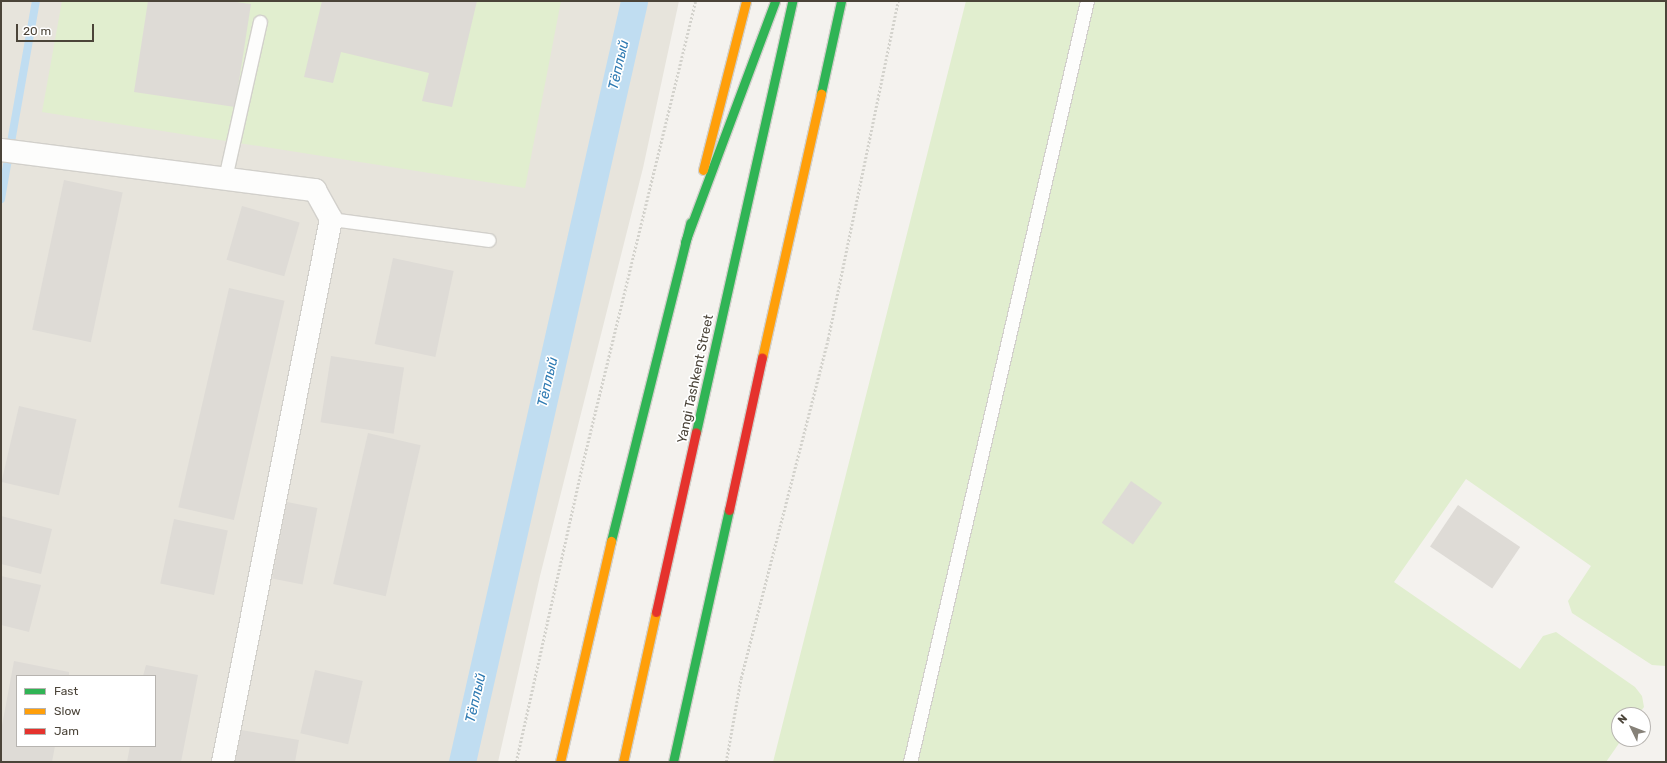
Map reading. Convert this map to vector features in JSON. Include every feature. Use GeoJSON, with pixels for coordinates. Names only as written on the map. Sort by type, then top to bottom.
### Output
{"type":"FeatureCollection","features":[{"type":"Feature","properties":{"kind":"main road"},"geometry":{"type":"LineString","coordinates":[[560,762],[598,595],[746,1]]}},
{"type":"Feature","properties":{"kind":"main road"},"geometry":{"type":"LineString","coordinates":[[685,242],[775,1]]}},
{"type":"Feature","properties":{"kind":"main road","name":"Yangi Tashkent Street"},"geometry":{"type":"LineString","coordinates":[[623,762],[792,1]]}},
{"type":"Feature","properties":{"kind":"main road"},"geometry":{"type":"LineString","coordinates":[[673,762],[841,1]]}},
{"type":"Feature","properties":{"kind":"street"},"geometry":{"type":"LineString","coordinates":[[1,150],[315,190],[330,219],[223,762]]}},
{"type":"Feature","properties":{"kind":"lane"},"geometry":{"type":"LineString","coordinates":[[910,762],[1087,1]]}},
{"type":"Feature","properties":{"kind":"lane"},"geometry":{"type":"LineString","coordinates":[[225,178],[260,22]]}},
{"type":"Feature","properties":{"kind":"lane"},"geometry":{"type":"LineString","coordinates":[[330,219],[489,240]]}},
{"type":"Feature","properties":{"kind":"path"},"geometry":{"type":"LineString","coordinates":[[516,762],[583,462],[695,1]]}},
{"type":"Feature","properties":{"kind":"path"},"geometry":{"type":"LineString","coordinates":[[726,762],[741,678],[828,339],[898,1]]}},
{"type":"Feature","properties":{"kind":"shaded area"},"geometry":{"type":"Polygon","coordinates":[[[1,1],[679,1],[643,168],[540,576],[498,762],[1,762],[1,1]]]}},
{"type":"Feature","properties":{"kind":"green space"},"geometry":{"type":"Polygon","coordinates":[[[62,1],[561,1],[525,188],[42,112],[62,1]]]}},
{"type":"Feature","properties":{"kind":"green space"},"geometry":{"type":"Polygon","coordinates":[[[966,1],[1666,1],[1666,666],[1652,665],[1572,613],[1568,601],[1591,566],[1466,479],[1394,582],[1520,669],[1543,636],[1556,632],[1635,687],[1642,696],[1644,707],[1611,707],[1611,747],[1616,747],[1606,762],[773,762],[966,1]]]}},
{"type":"Feature","properties":{"kind":"building"},"geometry":{"type":"Polygon","coordinates":[[[148,1],[229,1],[251,4],[235,107],[134,92],[148,1]]]}},
{"type":"Feature","properties":{"kind":"building"},"geometry":{"type":"Polygon","coordinates":[[[322,1],[477,1],[452,107],[422,101],[429,73],[341,52],[333,83],[304,77],[322,1]]]}},
{"type":"Feature","properties":{"kind":"building"},"geometry":{"type":"Polygon","coordinates":[[[64,180],[123,192],[91,342],[32,330],[64,180]]]}},
{"type":"Feature","properties":{"kind":"building"},"geometry":{"type":"Polygon","coordinates":[[[242,206],[300,223],[284,276],[227,260],[242,206]]]}},
{"type":"Feature","properties":{"kind":"building"},"geometry":{"type":"Polygon","coordinates":[[[393,258],[454,271],[435,357],[375,344],[393,258]]]}},
{"type":"Feature","properties":{"kind":"building"},"geometry":{"type":"Polygon","coordinates":[[[229,288],[285,301],[234,520],[178,507],[229,288]]]}},
{"type":"Feature","properties":{"kind":"building"},"geometry":{"type":"Polygon","coordinates":[[[331,356],[404,368],[394,434],[321,422],[331,356]]]}},
{"type":"Feature","properties":{"kind":"building"},"geometry":{"type":"Polygon","coordinates":[[[19,406],[76,419],[59,495],[1,482],[19,406]]]}},
{"type":"Feature","properties":{"kind":"building"},"geometry":{"type":"Polygon","coordinates":[[[368,433],[421,445],[386,596],[333,584],[368,433]]]}},
{"type":"Feature","properties":{"kind":"building"},"geometry":{"type":"Polygon","coordinates":[[[1131,481],[1162,503],[1133,545],[1102,523],[1131,481]]]}},
{"type":"Feature","properties":{"kind":"building"},"geometry":{"type":"Polygon","coordinates":[[[287,502],[317,508],[303,584],[272,579],[287,502]]]}},
{"type":"Feature","properties":{"kind":"building"},"geometry":{"type":"Polygon","coordinates":[[[1458,505],[1520,547],[1492,588],[1430,546],[1458,505]]]}},
{"type":"Feature","properties":{"kind":"building"},"geometry":{"type":"Polygon","coordinates":[[[1,516],[52,529],[41,574],[1,564],[1,516]]]}},
{"type":"Feature","properties":{"kind":"building"},"geometry":{"type":"Polygon","coordinates":[[[174,519],[228,530],[214,595],[160,584],[174,519]]]}},
{"type":"Feature","properties":{"kind":"building"},"geometry":{"type":"Polygon","coordinates":[[[1,576],[41,585],[29,632],[1,625],[1,576]]]}},
{"type":"Feature","properties":{"kind":"building"},"geometry":{"type":"Polygon","coordinates":[[[14,661],[69,672],[69,675],[16,675],[16,747],[55,747],[52,762],[1,762],[1,731],[14,661]]]}},
{"type":"Feature","properties":{"kind":"building"},"geometry":{"type":"Polygon","coordinates":[[[146,665],[198,675],[181,762],[127,762],[130,747],[156,747],[156,675],[143,675],[146,665]]]}},
{"type":"Feature","properties":{"kind":"building"},"geometry":{"type":"Polygon","coordinates":[[[315,670],[363,681],[348,744],[300,733],[315,670]]]}},
{"type":"Feature","properties":{"kind":"building"},"geometry":{"type":"Polygon","coordinates":[[[241,730],[299,740],[295,762],[235,762],[241,730]]]}},
{"type":"Feature","properties":{"kind":"waterway"},"geometry":{"type":"LineString","coordinates":[[1,199],[36,1]]}},
{"type":"Feature","properties":{"kind":"waterway","name":"Тёплый"},"geometry":{"type":"LineString","coordinates":[[462,762],[634,1]]}},
{"type":"Feature","properties":{"kind":"traffic: fast"},"geometry":{"type":"LineString","coordinates":[[685,242],[775,1]]}},
{"type":"Feature","properties":{"kind":"traffic: fast"},"geometry":{"type":"LineString","coordinates":[[696,432],[792,1]]}},
{"type":"Feature","properties":{"kind":"traffic: fast"},"geometry":{"type":"LineString","coordinates":[[821,93],[841,1]]}},
{"type":"Feature","properties":{"kind":"traffic: fast"},"geometry":{"type":"LineString","coordinates":[[611,541],[690,223]]}},
{"type":"Feature","properties":{"kind":"traffic: fast"},"geometry":{"type":"LineString","coordinates":[[673,762],[729,510]]}},
{"type":"Feature","properties":{"kind":"traffic: slow"},"geometry":{"type":"LineString","coordinates":[[703,170],[746,1]]}},
{"type":"Feature","properties":{"kind":"traffic: slow"},"geometry":{"type":"LineString","coordinates":[[762,358],[821,93]]}},
{"type":"Feature","properties":{"kind":"traffic: slow"},"geometry":{"type":"LineString","coordinates":[[560,762],[611,541]]}},
{"type":"Feature","properties":{"kind":"traffic: slow"},"geometry":{"type":"LineString","coordinates":[[623,762],[656,612]]}},
{"type":"Feature","properties":{"kind":"traffic: jam"},"geometry":{"type":"LineString","coordinates":[[729,510],[762,358]]}},
{"type":"Feature","properties":{"kind":"traffic: jam"},"geometry":{"type":"LineString","coordinates":[[656,612],[696,432]]}}]}
